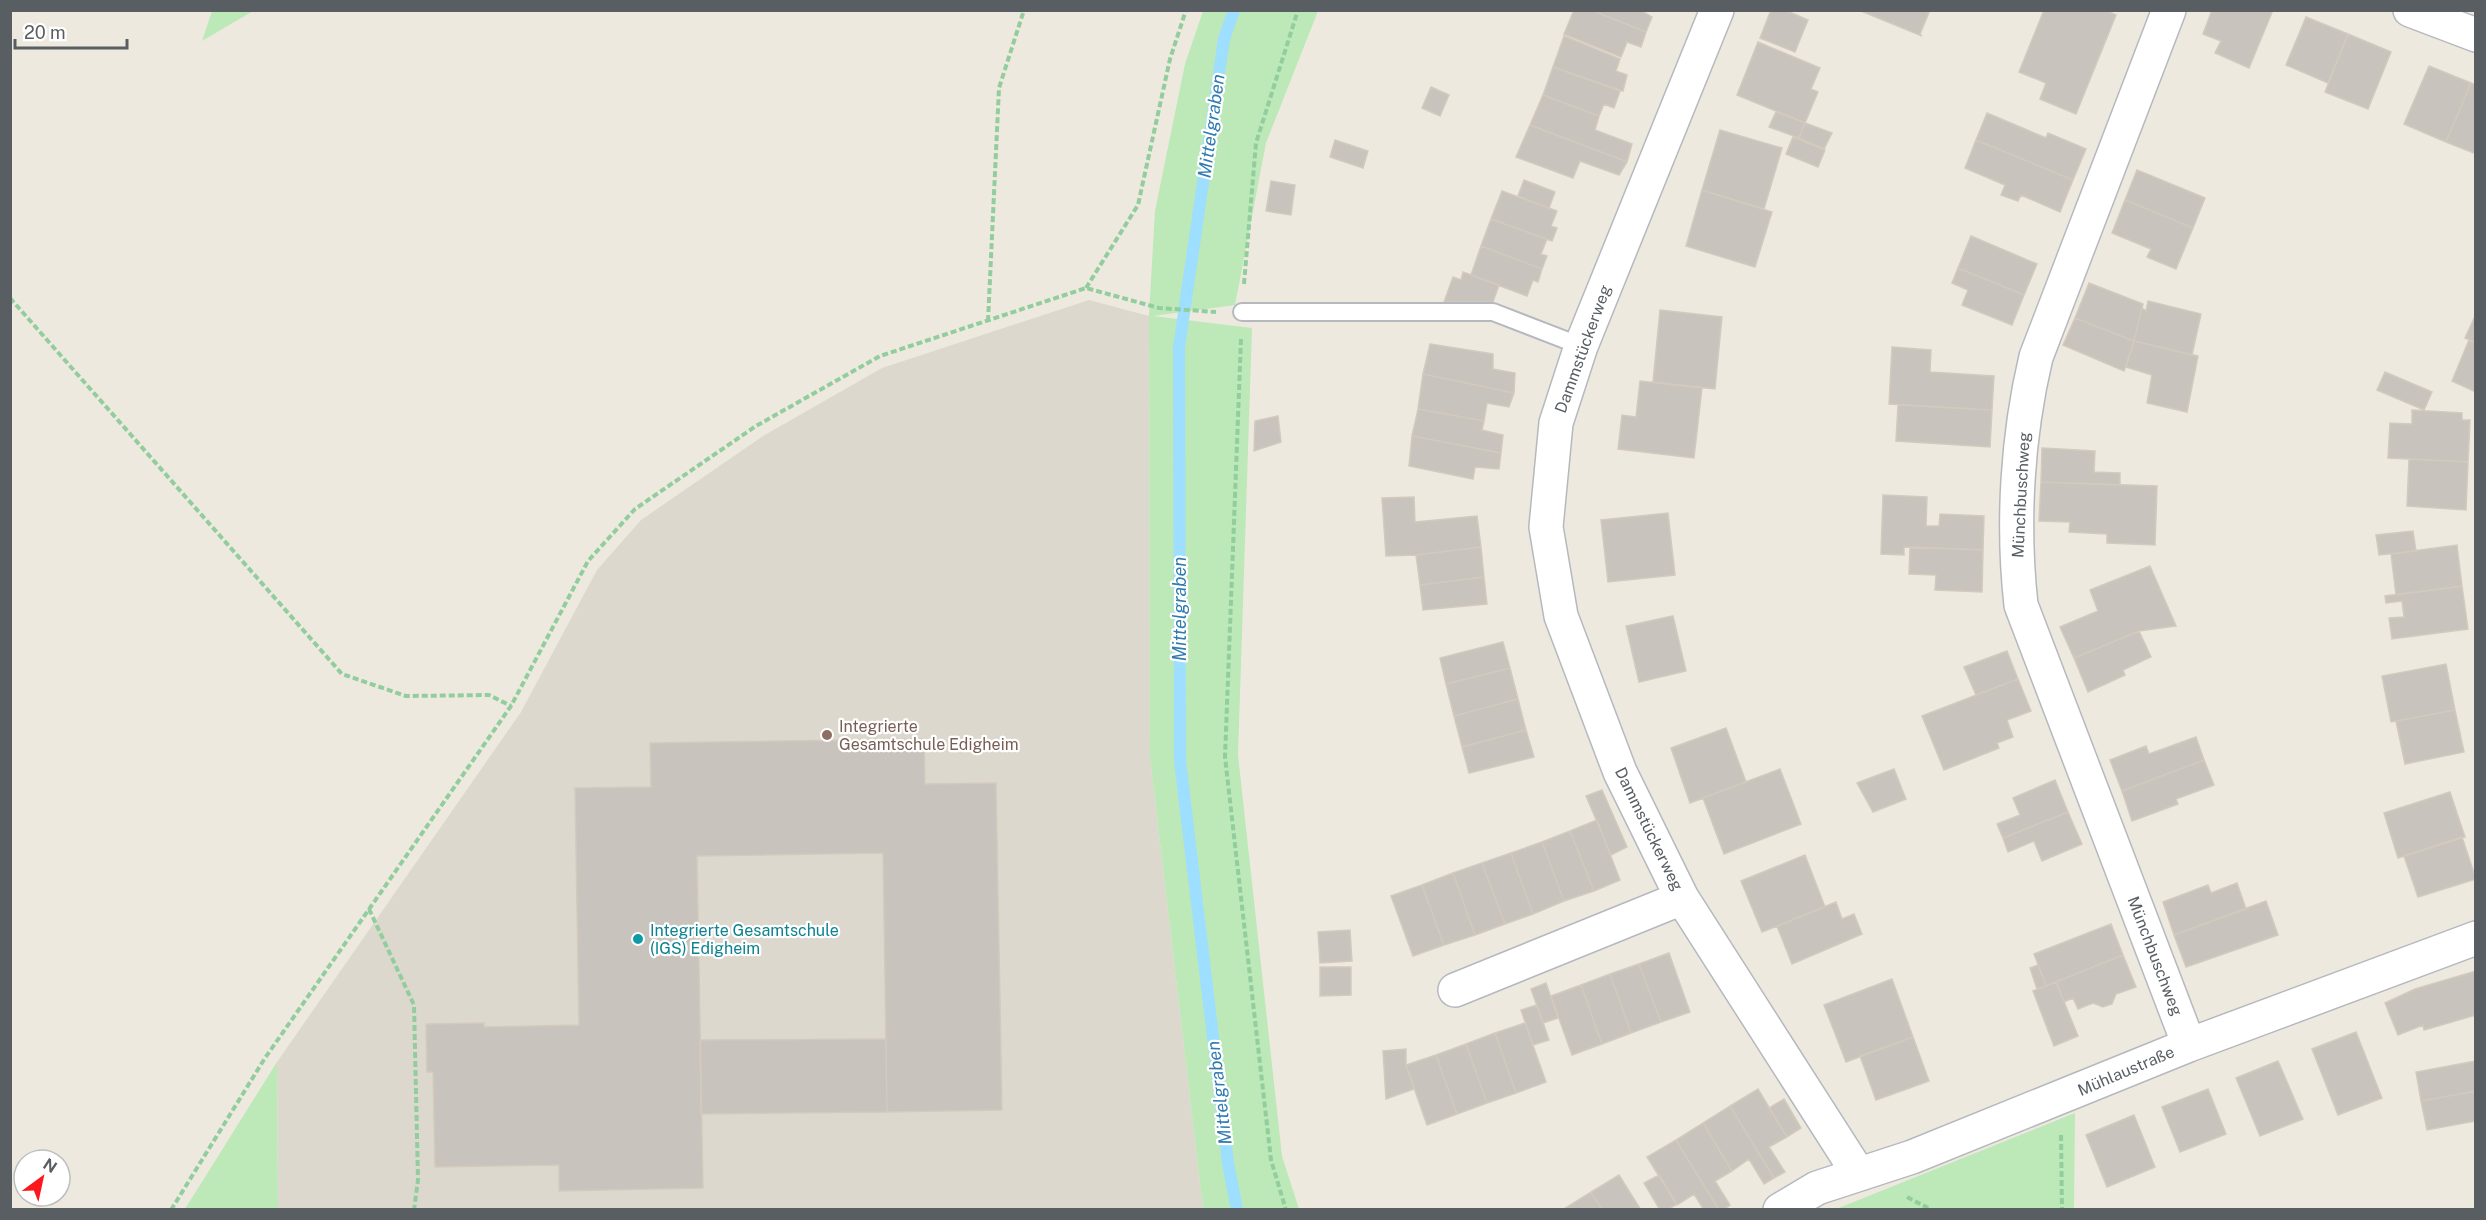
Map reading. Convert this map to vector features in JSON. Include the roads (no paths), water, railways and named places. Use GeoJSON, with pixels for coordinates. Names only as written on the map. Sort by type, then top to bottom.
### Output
{"type":"FeatureCollection","features":[{"type":"Feature","properties":{"kind":"street","name":"Dammstückerweg"},"geometry":{"type":"LineString","coordinates":[[1718,10],[1581,346],[1557,423],[1546,527],[1561,616],[1620,772],[1682,897],[1858,1173]]}},
{"type":"Feature","properties":{"kind":"street","name":"Münchbuschweg"},"geometry":{"type":"LineString","coordinates":[[2169,10],[2036,357],[2026,398],[2017,509],[2016,560],[2021,605],[2189,1045]]}},
{"type":"Feature","properties":{"kind":"street"},"geometry":{"type":"LineString","coordinates":[[2410,10],[2475,35]]}},
{"type":"Feature","properties":{"kind":"street","name":"Dammstückerweg"},"geometry":{"type":"LineString","coordinates":[[1455,990],[1682,897]]}},
{"type":"Feature","properties":{"kind":"street","name":"Mühlaustraße"},"geometry":{"type":"LineString","coordinates":[[1780,1209],[1816,1188],[1912,1156],[2189,1045],[2475,938]]}},
{"type":"Feature","properties":{"kind":"lane"},"geometry":{"type":"LineString","coordinates":[[1242,312],[1493,312],[1581,346]]}},
{"type":"Feature","properties":{"kind":"waterway","name":"Mittelgraben"},"geometry":{"type":"LineString","coordinates":[[1234,10],[1224,39],[1179,347],[1180,761],[1228,1163],[1237,1210]]}},
{"type":"Feature","properties":{"kind":"place","name":"Integrierte Gesamtschule Edigheim"},"geometry":{"type":"Point","coordinates":[827,735]}},
{"type":"Feature","properties":{"kind":"place","name":"Integrierte Gesamtschule (IGS) Edigheim"},"geometry":{"type":"Point","coordinates":[638,939]}}]}
